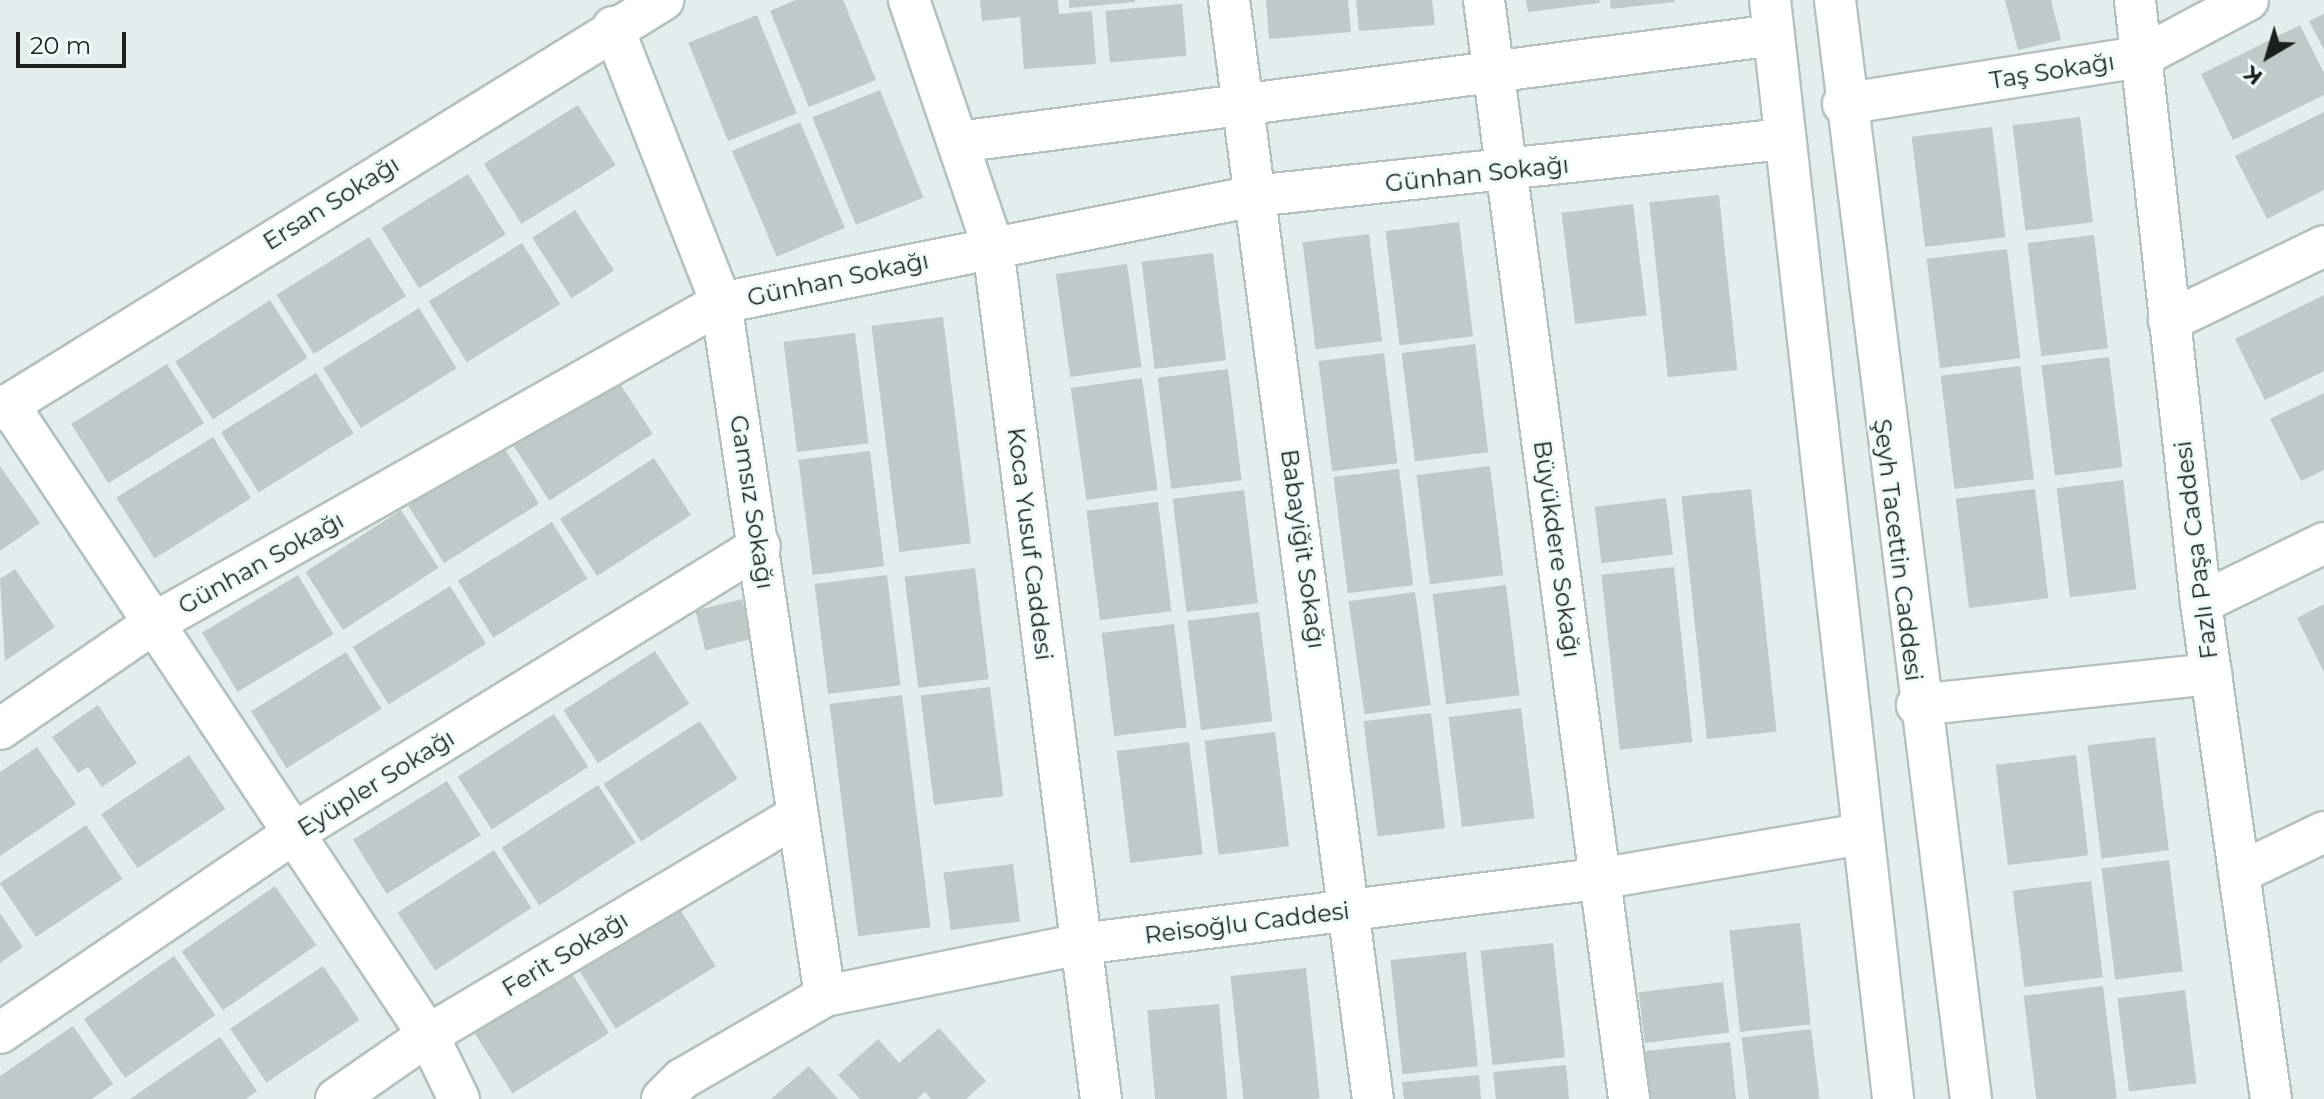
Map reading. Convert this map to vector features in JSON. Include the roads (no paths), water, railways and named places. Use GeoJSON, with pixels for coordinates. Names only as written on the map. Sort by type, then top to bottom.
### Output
{"type":"FeatureCollection","features":[{"type":"Feature","properties":{"kind":"street","name":"Ersan Sokağı"},"geometry":{"type":"LineString","coordinates":[[4,407],[613,27],[663,0]]}},
{"type":"Feature","properties":{"kind":"street","name":"Koca Yusuf Caddesi"},"geometry":{"type":"LineString","coordinates":[[909,0],[993,247],[1101,1099]]}},
{"type":"Feature","properties":{"kind":"street"},"geometry":{"type":"LineString","coordinates":[[1203,0],[1240,100]]}},
{"type":"Feature","properties":{"kind":"street","name":"Babayiğit Sokağı"},"geometry":{"type":"LineString","coordinates":[[1229,0],[1240,100],[1353,909],[1373,1099]]}},
{"type":"Feature","properties":{"kind":"street","name":"Büyükdere Sokağı"},"geometry":{"type":"LineString","coordinates":[[1484,0],[1502,173],[1604,878],[1629,1099]]}},
{"type":"Feature","properties":{"kind":"street","name":"Fazlı Paşa Caddesi"},"geometry":{"type":"LineString","coordinates":[[2135,0],[2201,603],[2271,1099]]}},
{"type":"Feature","properties":{"kind":"street","name":"Taş Sokağı"},"geometry":{"type":"LineString","coordinates":[[1843,104],[2141,57],[2248,0]]}},
{"type":"Feature","properties":{"kind":"street","name":"Şeyh Tacettin Caddesi"},"geometry":{"type":"LineString","coordinates":[[1845,2],[1843,104],[1917,705],[1971,1099]]}},
{"type":"Feature","properties":{"kind":"street"},"geometry":{"type":"LineString","coordinates":[[958,142],[1240,100],[1492,70],[1772,17],[1893,1099]]}},
{"type":"Feature","properties":{"kind":"street","name":"Gamsız Sokağı"},"geometry":{"type":"LineString","coordinates":[[613,27],[721,303],[760,546],[825,996]]}},
{"type":"Feature","properties":{"kind":"street","name":"Günhan Sokağı"},"geometry":{"type":"LineString","coordinates":[[0,729],[154,623],[721,303],[1254,196],[1502,173],[1784,139]]}},
{"type":"Feature","properties":{"kind":"street"},"geometry":{"type":"LineString","coordinates":[[2169,321],[2324,246]]}},
{"type":"Feature","properties":{"kind":"street"},"geometry":{"type":"LineString","coordinates":[[4,407],[154,623],[428,1035],[459,1099]]}},
{"type":"Feature","properties":{"kind":"street"},"geometry":{"type":"LineString","coordinates":[[2201,603],[2324,543]]}},
{"type":"Feature","properties":{"kind":"street","name":"Eyüpler Sokağı"},"geometry":{"type":"LineString","coordinates":[[0,1033],[294,833],[760,546]]}},
{"type":"Feature","properties":{"kind":"street"},"geometry":{"type":"LineString","coordinates":[[1917,705],[2211,674]]}},
{"type":"Feature","properties":{"kind":"street","name":"Ferit Sokağı"},"geometry":{"type":"LineString","coordinates":[[336,1099],[428,1035],[798,815]]}},
{"type":"Feature","properties":{"kind":"street"},"geometry":{"type":"LineString","coordinates":[[2239,873],[2324,832]]}},
{"type":"Feature","properties":{"kind":"street","name":"Reisoğlu Caddesi"},"geometry":{"type":"LineString","coordinates":[[662,1099],[682,1079],[825,996],[1081,944],[1604,878],[1862,834]]}}]}
